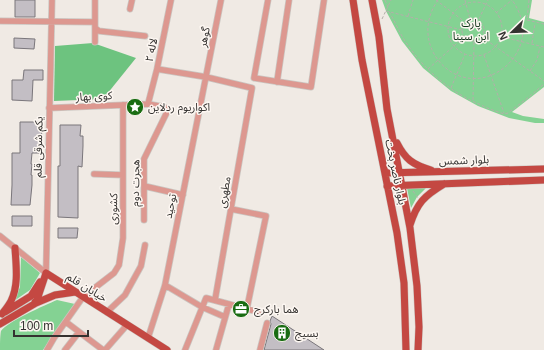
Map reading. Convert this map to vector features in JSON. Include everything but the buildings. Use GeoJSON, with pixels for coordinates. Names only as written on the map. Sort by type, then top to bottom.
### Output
{"type":"FeatureCollection","features":[{"type":"Feature","properties":{"kind":"main road","name":"بلوار ناصر بخت"},"geometry":{"type":"LineString","coordinates":[[354,0],[362,60],[397,233],[404,283],[406,350]]}},
{"type":"Feature","properties":{"kind":"main road","name":"بلوار ناصر بخت"},"geometry":{"type":"LineString","coordinates":[[372,0],[378,28],[387,109],[410,228],[417,286],[419,327],[418,350]]}},
{"type":"Feature","properties":{"kind":"main road"},"geometry":{"type":"LineString","coordinates":[[392,133],[401,152],[408,159],[424,168],[439,172]]}},
{"type":"Feature","properties":{"kind":"main road","name":"بلوار شمس"},"geometry":{"type":"LineString","coordinates":[[385,173],[544,169]]}},
{"type":"Feature","properties":{"kind":"main road","name":"بلوار شمس"},"geometry":{"type":"LineString","coordinates":[[388,186],[544,180]]}},
{"type":"Feature","properties":{"kind":"main road"},"geometry":{"type":"LineString","coordinates":[[410,228],[414,213],[422,200],[434,190],[446,183]]}},
{"type":"Feature","properties":{"kind":"main road"},"geometry":{"type":"LineString","coordinates":[[1,314],[12,300],[16,286],[17,268],[15,248]]}},
{"type":"Feature","properties":{"kind":"main road"},"geometry":{"type":"LineString","coordinates":[[1,314],[31,296],[46,274]]}},
{"type":"Feature","properties":{"kind":"main road"},"geometry":{"type":"LineString","coordinates":[[36,303],[46,274]]}},
{"type":"Feature","properties":{"kind":"main road","name":"خیابان قلم"},"geometry":{"type":"LineString","coordinates":[[46,274],[148,338],[156,347],[167,350]]}},
{"type":"Feature","properties":{"kind":"main road"},"geometry":{"type":"LineString","coordinates":[[0,324],[36,303],[55,295],[74,292]]}},
{"type":"Feature","properties":{"kind":"main road"},"geometry":{"type":"LineString","coordinates":[[31,296],[36,303]]}},
{"type":"Feature","properties":{"kind":"street","name":"یکم شرقی قلم"},"geometry":{"type":"LineString","coordinates":[[46,274],[52,0]]}},
{"type":"Feature","properties":{"kind":"street"},"geometry":{"type":"LineString","coordinates":[[95,0],[95,42]]}},
{"type":"Feature","properties":{"kind":"street"},"geometry":{"type":"LineString","coordinates":[[130,9],[132,0]]}},
{"type":"Feature","properties":{"kind":"street","name":"لاله ۲"},"geometry":{"type":"LineString","coordinates":[[148,104],[157,69],[171,0]]}},
{"type":"Feature","properties":{"kind":"street","name":"گوهر"},"geometry":{"type":"LineString","coordinates":[[206,77],[221,0]]}},
{"type":"Feature","properties":{"kind":"street"},"geometry":{"type":"LineString","coordinates":[[268,0],[254,78],[311,87],[324,0]]}},
{"type":"Feature","properties":{"kind":"street"},"geometry":{"type":"LineString","coordinates":[[277,82],[289,0]]}},
{"type":"Feature","properties":{"kind":"street"},"geometry":{"type":"LineString","coordinates":[[0,20],[51,21],[145,36]]}},
{"type":"Feature","properties":{"kind":"street"},"geometry":{"type":"LineString","coordinates":[[157,69],[206,77]]}},
{"type":"Feature","properties":{"kind":"street","name":"مطهری"},"geometry":{"type":"LineString","coordinates":[[206,77],[252,88],[215,300]]}},
{"type":"Feature","properties":{"kind":"street","name":"توحید"},"geometry":{"type":"LineString","coordinates":[[148,338],[165,285],[206,77]]}},
{"type":"Feature","properties":{"kind":"street","name":"کوی بهار"},"geometry":{"type":"LineString","coordinates":[[49,108],[148,104],[164,107]]}},
{"type":"Feature","properties":{"kind":"street","name":"کشوری"},"geometry":{"type":"LineString","coordinates":[[47,350],[83,297],[114,273],[119,265],[122,238],[123,105]]}},
{"type":"Feature","properties":{"kind":"street","name":"هجرت دوم"},"geometry":{"type":"LineString","coordinates":[[144,220],[144,159],[168,111],[164,107]]}},
{"type":"Feature","properties":{"kind":"street"},"geometry":{"type":"LineString","coordinates":[[94,174],[123,175]]}},
{"type":"Feature","properties":{"kind":"street"},"geometry":{"type":"LineString","coordinates":[[144,186],[183,195]]}},
{"type":"Feature","properties":{"kind":"street"},"geometry":{"type":"LineString","coordinates":[[231,209],[266,216],[247,308]]}},
{"type":"Feature","properties":{"kind":"street","name":"خیابان قلم"},"geometry":{"type":"LineString","coordinates":[[0,236],[46,274]]}},
{"type":"Feature","properties":{"kind":"street"},"geometry":{"type":"LineString","coordinates":[[107,312],[125,295],[141,266],[145,245]]}},
{"type":"Feature","properties":{"kind":"street"},"geometry":{"type":"LineString","coordinates":[[165,285],[202,308],[225,317]]}},
{"type":"Feature","properties":{"kind":"street"},"geometry":{"type":"LineString","coordinates":[[185,350],[206,298],[258,312]]}},
{"type":"Feature","properties":{"kind":"street"},"geometry":{"type":"LineString","coordinates":[[216,350],[229,304]]}},
{"type":"Feature","properties":{"kind":"street"},"geometry":{"type":"LineString","coordinates":[[66,322],[104,350],[127,325]]}},
{"type":"Feature","properties":{"kind":"street"},"geometry":{"type":"LineString","coordinates":[[260,350],[267,323]]}},
{"type":"Feature","properties":{"kind":"street"},"geometry":{"type":"LineString","coordinates":[[65,350],[78,332]]}},
{"type":"Feature","properties":{"kind":"path"},"geometry":{"type":"LineString","coordinates":[[385,0],[388,8]]}},
{"type":"Feature","properties":{"kind":"path"},"geometry":{"type":"LineString","coordinates":[[378,28],[391,0]]}},
{"type":"Feature","properties":{"kind":"path"},"geometry":{"type":"LineString","coordinates":[[408,16],[413,0]]}},
{"type":"Feature","properties":{"kind":"path"},"geometry":{"type":"LineString","coordinates":[[465,22],[437,0],[428,21],[428,38],[432,50],[438,61],[457,74],[473,78],[491,75],[503,69],[517,54],[522,35],[522,22],[518,10],[512,0],[496,13]]}},
{"type":"Feature","properties":{"kind":"path"},"geometry":{"type":"LineString","coordinates":[[465,0],[470,19]]}},
{"type":"Feature","properties":{"kind":"path"},"geometry":{"type":"LineString","coordinates":[[478,20],[488,0]]}},
{"type":"Feature","properties":{"kind":"path"},"geometry":{"type":"LineString","coordinates":[[529,0],[527,20],[544,24]]}},
{"type":"Feature","properties":{"kind":"path"},"geometry":{"type":"LineString","coordinates":[[475,2],[486,5],[492,8],[500,18],[502,31],[501,37],[496,47],[484,55],[474,56],[459,51],[454,46],[450,37],[449,26],[451,17],[457,9],[466,4],[475,2]]}},
{"type":"Feature","properties":{"kind":"path"},"geometry":{"type":"LineString","coordinates":[[386,11],[462,30]]}},
{"type":"Feature","properties":{"kind":"path"},"geometry":{"type":"LineString","coordinates":[[389,12],[405,42],[428,70],[451,89],[480,105],[504,114],[508,113],[544,84]]}},
{"type":"Feature","properties":{"kind":"path"},"geometry":{"type":"LineString","coordinates":[[470,19],[478,20],[483,24],[485,31],[482,37],[474,42],[464,37],[462,30],[465,22],[470,19]]}},
{"type":"Feature","properties":{"kind":"path"},"geometry":{"type":"LineString","coordinates":[[532,44],[536,22]]}},
{"type":"Feature","properties":{"kind":"path"},"geometry":{"type":"LineString","coordinates":[[428,70],[464,37]]}},
{"type":"Feature","properties":{"kind":"path"},"geometry":{"type":"LineString","coordinates":[[482,37],[544,81]]}},
{"type":"Feature","properties":{"kind":"path"},"geometry":{"type":"LineString","coordinates":[[501,37],[544,47]]}},
{"type":"Feature","properties":{"kind":"path"},"geometry":{"type":"LineString","coordinates":[[473,101],[474,42]]}},
{"type":"Feature","properties":{"kind":"path"},"geometry":{"type":"LineString","coordinates":[[530,71],[537,60],[540,46]]}},
{"type":"Feature","properties":{"kind":"path"},"geometry":{"type":"LineString","coordinates":[[451,89],[465,54]]}},
{"type":"Feature","properties":{"kind":"path"},"geometry":{"type":"LineString","coordinates":[[484,55],[504,114]]}},
{"type":"Feature","properties":{"kind":"green space","name":"پارک ابن سینا"},"geometry":{"type":"Polygon","coordinates":[[[382,0],[532,0],[529,18],[544,22],[544,87],[512,112],[523,116],[544,119],[544,123],[535,123],[509,118],[478,106],[451,91],[423,68],[402,41],[386,11],[382,0]]]}},
{"type":"Feature","properties":{"kind":"green space"},"geometry":{"type":"Polygon","coordinates":[[[93,43],[136,58],[103,99],[54,101],[55,46],[93,43]]]}},
{"type":"Feature","properties":{"kind":"green space"},"geometry":{"type":"Polygon","coordinates":[[[407,188],[426,188],[417,197],[411,208],[407,188]]]}},
{"type":"Feature","properties":{"kind":"green space"},"geometry":{"type":"Polygon","coordinates":[[[21,257],[40,273],[30,290],[14,301],[20,287],[21,257]]]}},
{"type":"Feature","properties":{"kind":"green space"},"geometry":{"type":"Polygon","coordinates":[[[57,300],[75,304],[43,350],[0,350],[1,331],[5,327],[27,314],[57,300]]]}},
{"type":"Feature","properties":{"kind":"place","name":"اکواریوم ردلاین"},"geometry":{"type":"Point","coordinates":[135,107]}},
{"type":"Feature","properties":{"kind":"place","name":"هما بارکرج"},"geometry":{"type":"Point","coordinates":[241,309]}},
{"type":"Feature","properties":{"kind":"place","name":"بسیج"},"geometry":{"type":"Point","coordinates":[282,333]}}]}
